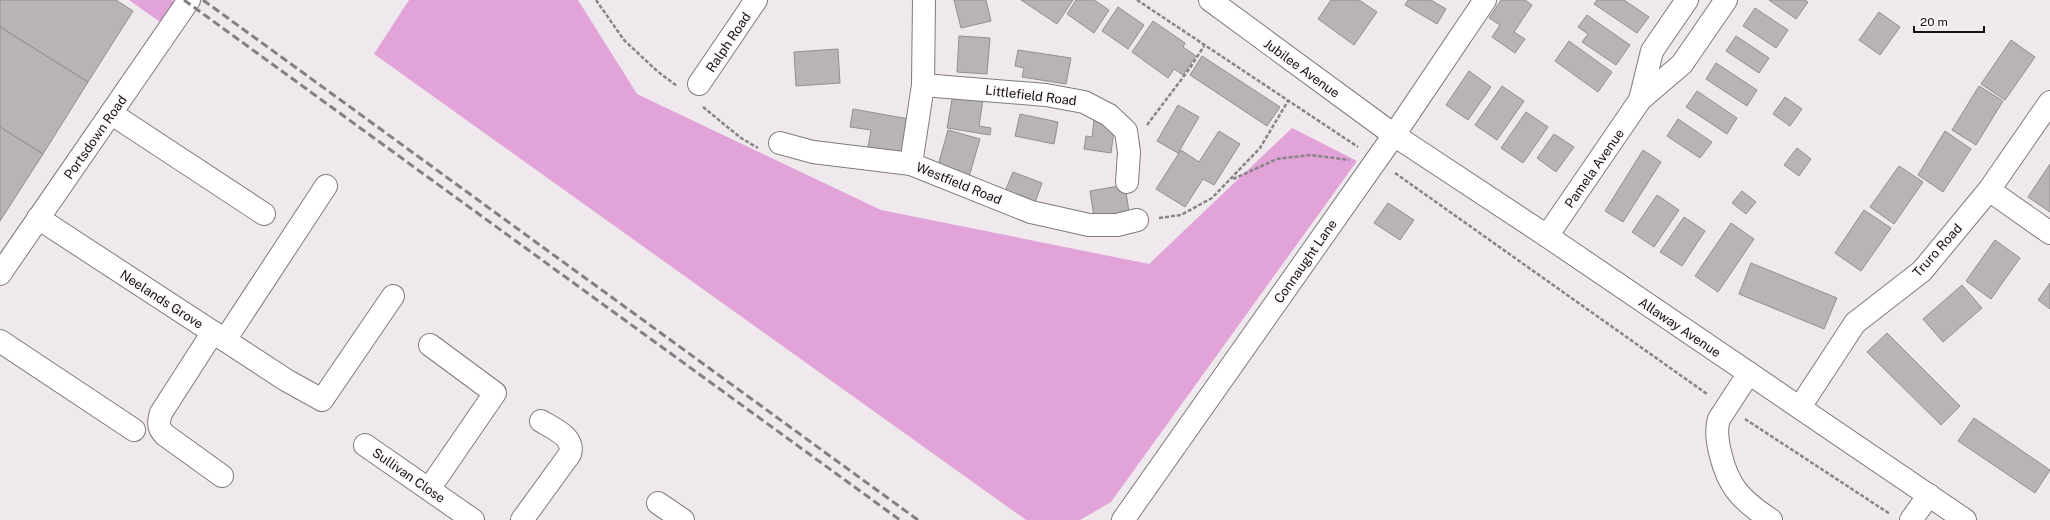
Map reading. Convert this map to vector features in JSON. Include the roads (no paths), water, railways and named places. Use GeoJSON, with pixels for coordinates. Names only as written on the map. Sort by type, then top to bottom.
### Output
{"type":"FeatureCollection","features":[{"type":"Feature","properties":{"kind":"street","name":"Portsdown Road"},"geometry":{"type":"LineString","coordinates":[[0,274],[112,114],[189,0]]}},
{"type":"Feature","properties":{"kind":"street","name":"Ralph Road"},"geometry":{"type":"LineString","coordinates":[[699,84],[756,0]]}},
{"type":"Feature","properties":{"kind":"street"},"geometry":{"type":"LineString","coordinates":[[911,164],[923,85],[918,0]]}},
{"type":"Feature","properties":{"kind":"street","name":"Jubilee Avenue"},"geometry":{"type":"LineString","coordinates":[[1210,0],[1394,135]]}},
{"type":"Feature","properties":{"kind":"street","name":"Connaught Lane"},"geometry":{"type":"LineString","coordinates":[[1123,520],[1370,155],[1394,135],[1485,0]]}},
{"type":"Feature","properties":{"kind":"street","name":"Pamela Avenue"},"geometry":{"type":"LineString","coordinates":[[1640,100],[1652,51],[1687,0]]}},
{"type":"Feature","properties":{"kind":"street","name":"Pamela Avenue"},"geometry":{"type":"LineString","coordinates":[[1547,236],[1640,100],[1682,64],[1726,0]]}},
{"type":"Feature","properties":{"kind":"street","name":"Littlefield Road"},"geometry":{"type":"LineString","coordinates":[[923,85],[1046,95],[1084,102],[1109,115],[1126,131],[1129,152],[1126,182]]}},
{"type":"Feature","properties":{"kind":"street","name":"Truro Road"},"geometry":{"type":"LineString","coordinates":[[1800,407],[1855,323],[1922,271],[1989,190],[2050,102]]}},
{"type":"Feature","properties":{"kind":"street"},"geometry":{"type":"LineString","coordinates":[[112,114],[264,214]]}},
{"type":"Feature","properties":{"kind":"street","name":"Allaway Avenue"},"geometry":{"type":"LineString","coordinates":[[1394,135],[1547,236],[1965,520]]}},
{"type":"Feature","properties":{"kind":"street","name":"Westfield Road"},"geometry":{"type":"LineString","coordinates":[[780,144],[813,152],[911,164],[1031,212],[1088,224],[1117,225],[1137,220]]}},
{"type":"Feature","properties":{"kind":"street"},"geometry":{"type":"LineString","coordinates":[[222,476],[165,436],[159,429],[158,421],[161,413],[219,336],[326,186]]}},
{"type":"Feature","properties":{"kind":"street"},"geometry":{"type":"LineString","coordinates":[[1989,190],[2050,233]]}},
{"type":"Feature","properties":{"kind":"street","name":"Neelands Grove"},"geometry":{"type":"LineString","coordinates":[[38,218],[286,380],[322,400],[393,296]]}},
{"type":"Feature","properties":{"kind":"street"},"geometry":{"type":"LineString","coordinates":[[0,341],[134,430]]}},
{"type":"Feature","properties":{"kind":"street"},"geometry":{"type":"LineString","coordinates":[[429,489],[495,393],[430,345]]}},
{"type":"Feature","properties":{"kind":"street"},"geometry":{"type":"LineString","coordinates":[[1749,373],[1726,406],[1716,427],[1726,470],[1736,490],[1771,520]]}},
{"type":"Feature","properties":{"kind":"street"},"geometry":{"type":"LineString","coordinates":[[522,520],[570,454],[572,447],[570,440],[541,421]]}},
{"type":"Feature","properties":{"kind":"street","name":"Sullivan Close"},"geometry":{"type":"LineString","coordinates":[[365,444],[473,520]]}},
{"type":"Feature","properties":{"kind":"street"},"geometry":{"type":"LineString","coordinates":[[1902,518],[1930,495]]}},
{"type":"Feature","properties":{"kind":"street"},"geometry":{"type":"LineString","coordinates":[[658,503],[683,520]]}},
{"type":"Feature","properties":{"kind":"railway"},"geometry":{"type":"LineString","coordinates":[[184,0],[900,520]]}},
{"type":"Feature","properties":{"kind":"railway"},"geometry":{"type":"LineString","coordinates":[[203,0],[918,520]]}}]}
